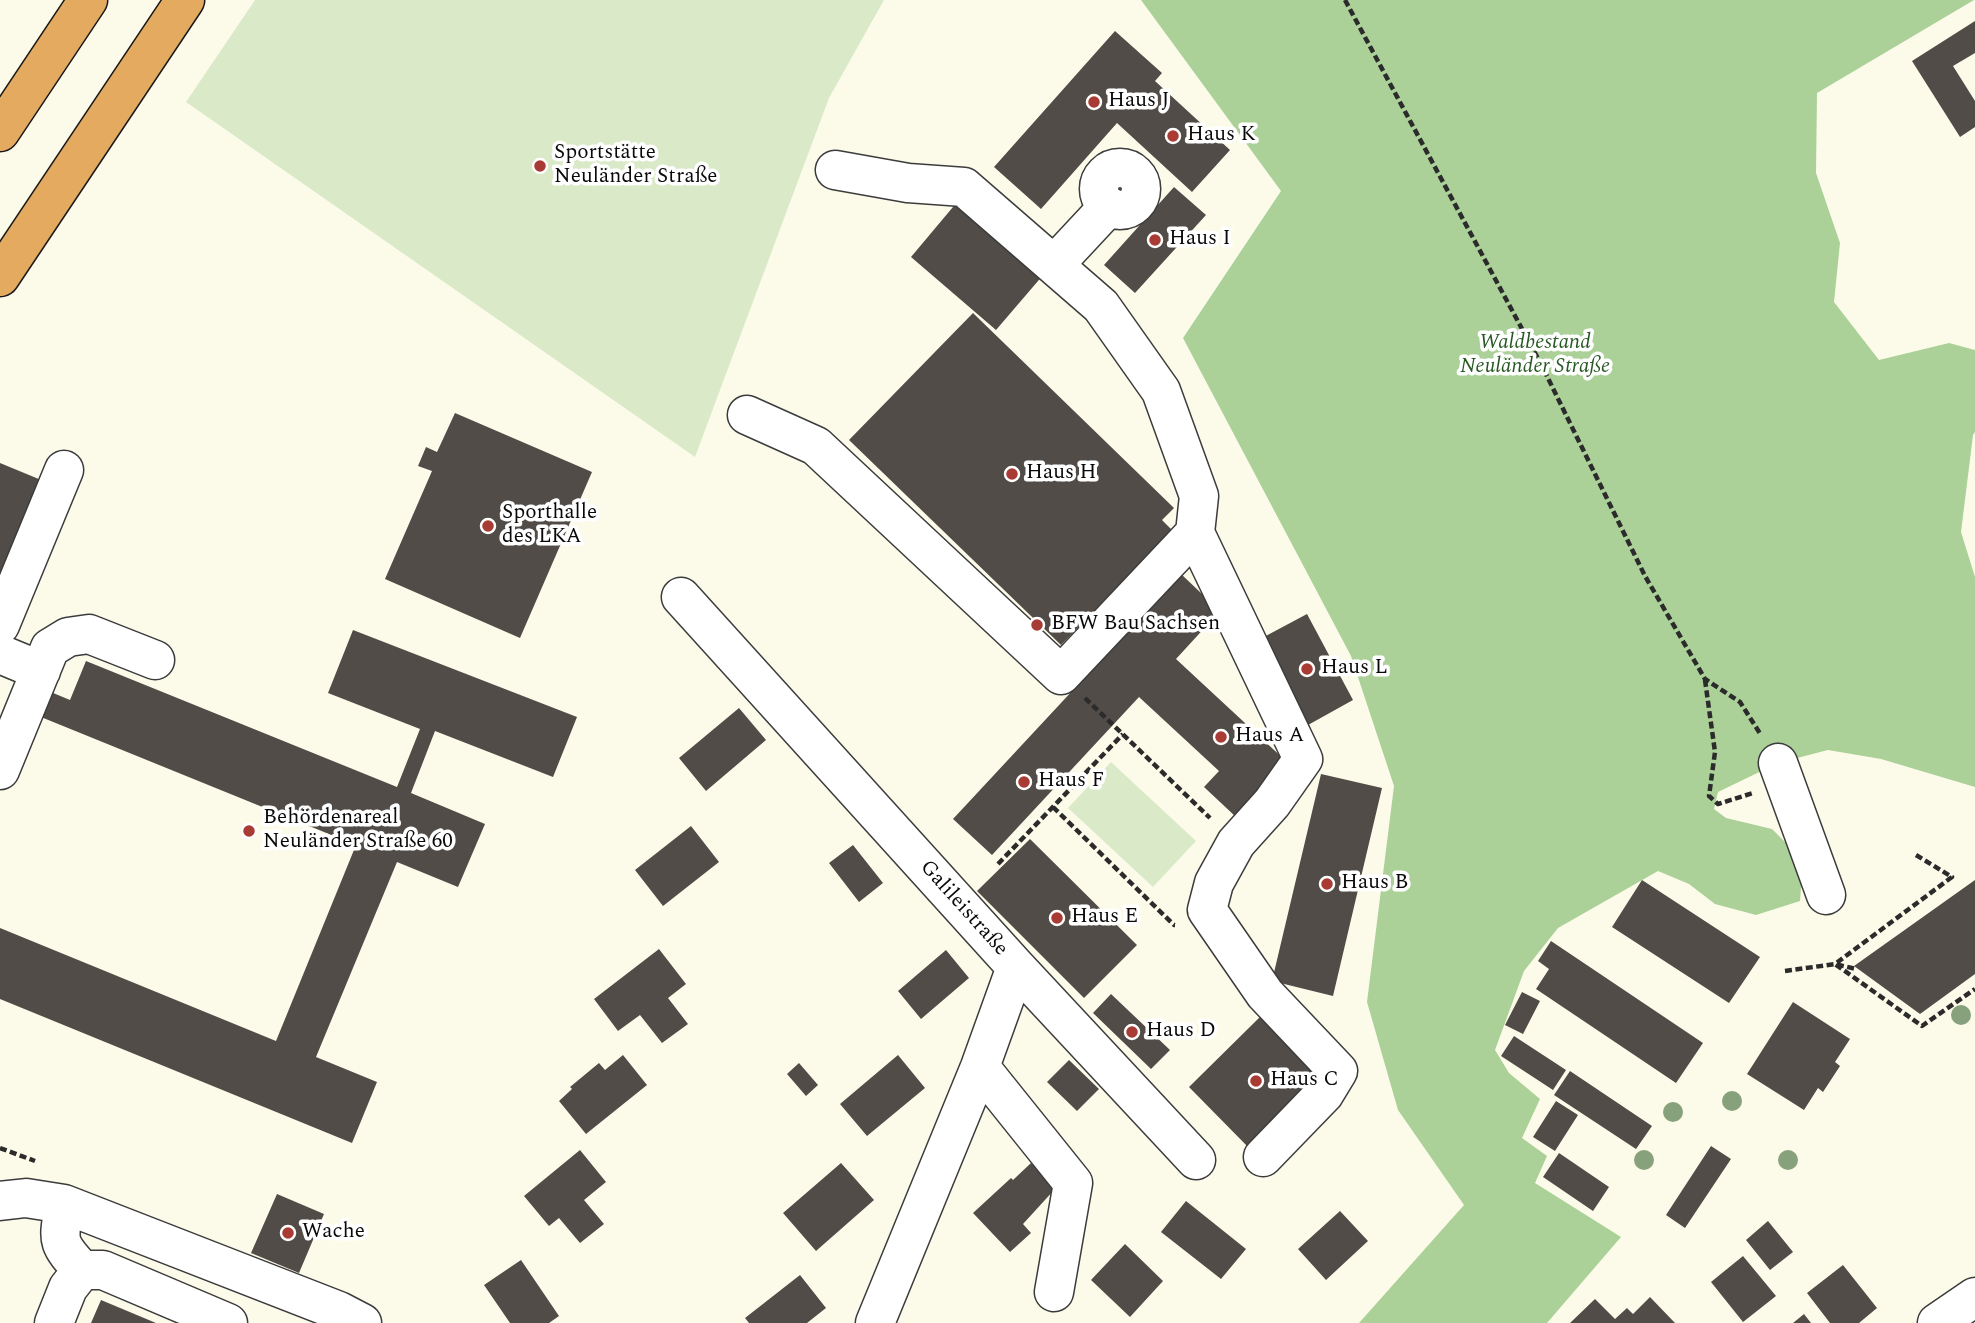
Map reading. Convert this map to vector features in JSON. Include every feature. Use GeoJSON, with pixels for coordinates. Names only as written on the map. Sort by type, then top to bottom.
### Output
{"type":"FeatureCollection","features":[{"type":"Feature","properties":{"kind":"highway"},"geometry":{"type":"LineString","coordinates":[[0,132],[88,0]]}},
{"type":"Feature","properties":{"kind":"highway"},"geometry":{"type":"LineString","coordinates":[[0,277],[185,0]]}},
{"type":"Feature","properties":{"kind":"street"},"geometry":{"type":"LineString","coordinates":[[835,170],[908,183],[964,187],[1101,306],[1161,391],[1199,496],[1195,533],[1303,759],[1272,803],[1236,843],[1214,883],[1207,910],[1265,994],[1338,1071],[1324,1094],[1262,1157]]}},
{"type":"Feature","properties":{"kind":"street"},"geometry":{"type":"LineString","coordinates":[[1055,265],[1109,206]]}},
{"type":"Feature","properties":{"kind":"street"},"geometry":{"type":"LineString","coordinates":[[747,415],[816,446],[1061,675],[1195,533]]}},
{"type":"Feature","properties":{"kind":"street"},"geometry":{"type":"LineString","coordinates":[[0,625],[64,470]]}},
{"type":"Feature","properties":{"kind":"street","name":"Galileistraße"},"geometry":{"type":"LineString","coordinates":[[681,597],[1016,967],[980,1067],[874,1323]]}},
{"type":"Feature","properties":{"kind":"street"},"geometry":{"type":"LineString","coordinates":[[0,770],[50,648],[68,637],[89,634],[155,660]]}},
{"type":"Feature","properties":{"kind":"street"},"geometry":{"type":"LineString","coordinates":[[0,654],[41,670]]}},
{"type":"Feature","properties":{"kind":"street"},"geometry":{"type":"LineString","coordinates":[[1781,773],[1826,895]]}},
{"type":"Feature","properties":{"kind":"street"},"geometry":{"type":"LineString","coordinates":[[1016,967],[1196,1160]]}},
{"type":"Feature","properties":{"kind":"street"},"geometry":{"type":"LineString","coordinates":[[980,1067],[1073,1183],[1054,1292]]}},
{"type":"Feature","properties":{"kind":"street"},"geometry":{"type":"LineString","coordinates":[[0,1201],[26,1198],[64,1204],[339,1311],[362,1323]]}},
{"type":"Feature","properties":{"kind":"street"},"geometry":{"type":"LineString","coordinates":[[64,1204],[59,1238],[65,1252],[82,1270],[103,1270],[228,1323]]}},
{"type":"Feature","properties":{"kind":"street"},"geometry":{"type":"LineString","coordinates":[[54,1323],[68,1288],[82,1270]]}},
{"type":"Feature","properties":{"kind":"street"},"geometry":{"type":"LineString","coordinates":[[1937,1323],[1975,1297]]}},
{"type":"Feature","properties":{"kind":"path"},"geometry":{"type":"LineString","coordinates":[[1345,0],[1542,366],[1645,576],[1705,679],[1715,752],[1709,796],[1718,804],[1781,773],[1740,702],[1705,679]]}},
{"type":"Feature","properties":{"kind":"path"},"geometry":{"type":"LineString","coordinates":[[1061,675],[1236,843]]}},
{"type":"Feature","properties":{"kind":"path"},"geometry":{"type":"LineString","coordinates":[[998,864],[1123,734]]}},
{"type":"Feature","properties":{"kind":"path"},"geometry":{"type":"LineString","coordinates":[[1053,807],[1174,925],[1207,910]]}},
{"type":"Feature","properties":{"kind":"path"},"geometry":{"type":"LineString","coordinates":[[1835,964],[1952,877],[1916,855]]}},
{"type":"Feature","properties":{"kind":"path"},"geometry":{"type":"LineString","coordinates":[[1835,964],[1922,1026],[1975,989]]}},
{"type":"Feature","properties":{"kind":"path"},"geometry":{"type":"LineString","coordinates":[[1785,971],[1835,964],[1856,969]]}},
{"type":"Feature","properties":{"kind":"green space","name":"Sportstätte Neuländer Straße"},"geometry":{"type":"Polygon","coordinates":[[[255,0],[884,0],[829,98],[695,457],[186,102],[255,0]]]}},
{"type":"Feature","properties":{"kind":"green space","name":"Waldbestand Neuländer Straße"},"geometry":{"type":"Polygon","coordinates":[[[1141,0],[1974,0],[1817,93],[1816,173],[1840,243],[1834,302],[1879,360],[1949,343],[1975,350],[1975,432],[1961,532],[1975,577],[1975,787],[1881,759],[1828,750],[1778,763],[1718,792],[1714,809],[1726,818],[1772,829],[1803,860],[1800,901],[1756,915],[1715,904],[1689,884],[1658,871],[1558,928],[1524,971],[1495,1050],[1509,1073],[1540,1099],[1522,1138],[1547,1156],[1535,1183],[1621,1237],[1547,1323],[1359,1323],[1464,1205],[1398,1110],[1367,1002],[1394,786],[1351,656],[1183,338],[1281,191],[1141,0]]]}},
{"type":"Feature","properties":{"kind":"green space"},"geometry":{"type":"Polygon","coordinates":[[[1111,762],[1196,841],[1153,887],[1068,808],[1111,762]]]}},
{"type":"Feature","properties":{"kind":"building"},"geometry":{"type":"Polygon","coordinates":[[[1975,21],[1975,53],[1953,66],[1975,101],[1975,127],[1960,137],[1912,61],[1975,21]]]}},
{"type":"Feature","properties":{"kind":"building","name":"Haus J"},"geometry":{"type":"Polygon","coordinates":[[[1115,31],[1162,73],[1155,81],[1230,150],[1192,192],[1117,123],[1041,209],[994,167],[1115,31]]]}},
{"type":"Feature","properties":{"kind":"building","name":"Haus I"},"geometry":{"type":"Polygon","coordinates":[[[1174,187],[1206,215],[1135,293],[1104,265],[1174,187]]]}},
{"type":"Feature","properties":{"kind":"building"},"geometry":{"type":"Polygon","coordinates":[[[958,201],[1044,274],[996,330],[911,257],[958,201]]]}},
{"type":"Feature","properties":{"kind":"building","name":"Haus H"},"geometry":{"type":"Polygon","coordinates":[[[973,313],[1174,508],[1162,520],[1172,530],[1061,645],[849,440],[973,313]]]}},
{"type":"Feature","properties":{"kind":"building","name":"Sporthalle des LKA"},"geometry":{"type":"Polygon","coordinates":[[[455,413],[592,472],[520,638],[385,579],[432,471],[418,466],[426,447],[437,452],[455,413]]]}},
{"type":"Feature","properties":{"kind":"building"},"geometry":{"type":"Polygon","coordinates":[[[0,463],[46,482],[0,593],[0,463]]]}},
{"type":"Feature","properties":{"kind":"building"},"geometry":{"type":"Polygon","coordinates":[[[1181,574],[1220,611],[1176,659],[1287,762],[1236,817],[1204,787],[1219,771],[1139,697],[992,855],[953,819],[1181,574]]]}},
{"type":"Feature","properties":{"kind":"building","name":"Haus L"},"geometry":{"type":"Polygon","coordinates":[[[1307,614],[1353,700],[1308,725],[1262,638],[1307,614]]]}},
{"type":"Feature","properties":{"kind":"building"},"geometry":{"type":"Polygon","coordinates":[[[353,630],[577,717],[553,777],[435,731],[411,793],[485,824],[458,887],[397,862],[316,1057],[377,1082],[352,1143],[0,999],[0,928],[276,1041],[356,845],[36,715],[46,690],[70,700],[86,661],[397,787],[420,729],[328,693],[353,630]]]}},
{"type":"Feature","properties":{"kind":"building"},"geometry":{"type":"Polygon","coordinates":[[[739,708],[766,740],[706,791],[679,758],[739,708]]]}},
{"type":"Feature","properties":{"kind":"building","name":"Haus B"},"geometry":{"type":"Polygon","coordinates":[[[1321,774],[1382,788],[1333,996],[1272,981],[1321,774]]]}},
{"type":"Feature","properties":{"kind":"building"},"geometry":{"type":"Polygon","coordinates":[[[691,826],[719,862],[663,906],[635,870],[691,826]]]}},
{"type":"Feature","properties":{"kind":"building","name":"Haus E"},"geometry":{"type":"Polygon","coordinates":[[[1030,839],[1137,945],[1084,998],[977,891],[1030,839]]]}},
{"type":"Feature","properties":{"kind":"building"},"geometry":{"type":"Polygon","coordinates":[[[853,845],[883,883],[859,902],[829,863],[853,845]]]}},
{"type":"Feature","properties":{"kind":"building"},"geometry":{"type":"Polygon","coordinates":[[[1642,880],[1760,957],[1729,1003],[1612,927],[1642,880]]]}},
{"type":"Feature","properties":{"kind":"building"},"geometry":{"type":"Polygon","coordinates":[[[1975,880],[1975,974],[1920,1014],[1854,966],[1975,880]]]}},
{"type":"Feature","properties":{"kind":"building"},"geometry":{"type":"Polygon","coordinates":[[[1551,941],[1703,1043],[1676,1083],[1536,989],[1549,969],[1538,961],[1551,941]]]}},
{"type":"Feature","properties":{"kind":"building"},"geometry":{"type":"Polygon","coordinates":[[[659,949],[686,984],[668,998],[688,1024],[662,1043],[640,1015],[618,1031],[594,999],[659,949]]]}},
{"type":"Feature","properties":{"kind":"building"},"geometry":{"type":"Polygon","coordinates":[[[946,950],[969,978],[921,1019],[898,991],[946,950]]]}},
{"type":"Feature","properties":{"kind":"building"},"geometry":{"type":"Polygon","coordinates":[[[1522,992],[1540,1001],[1523,1034],[1505,1025],[1522,992]]]}},
{"type":"Feature","properties":{"kind":"building","name":"Haus D"},"geometry":{"type":"Polygon","coordinates":[[[1111,994],[1170,1050],[1151,1069],[1093,1013],[1111,994]]]}},
{"type":"Feature","properties":{"kind":"building"},"geometry":{"type":"Polygon","coordinates":[[[1793,1002],[1850,1039],[1835,1062],[1840,1066],[1823,1092],[1818,1088],[1804,1110],[1747,1074],[1793,1002]]]}},
{"type":"Feature","properties":{"kind":"building","name":"Haus C"},"geometry":{"type":"Polygon","coordinates":[[[1263,1014],[1322,1075],[1249,1148],[1189,1087],[1263,1014]]]}},
{"type":"Feature","properties":{"kind":"building"},"geometry":{"type":"Polygon","coordinates":[[[1514,1036],[1566,1070],[1553,1090],[1501,1056],[1514,1036]]]}},
{"type":"Feature","properties":{"kind":"building"},"geometry":{"type":"Polygon","coordinates":[[[623,1055],[647,1085],[586,1134],[559,1101],[572,1089],[570,1087],[599,1063],[605,1070],[623,1055]]]}},
{"type":"Feature","properties":{"kind":"building"},"geometry":{"type":"Polygon","coordinates":[[[898,1055],[925,1088],[867,1136],[840,1104],[898,1055]]]}},
{"type":"Feature","properties":{"kind":"building"},"geometry":{"type":"Polygon","coordinates":[[[1069,1060],[1099,1089],[1077,1111],[1047,1082],[1069,1060]]]}},
{"type":"Feature","properties":{"kind":"building"},"geometry":{"type":"Polygon","coordinates":[[[799,1063],[818,1085],[806,1096],[787,1074],[799,1063]]]}},
{"type":"Feature","properties":{"kind":"building"},"geometry":{"type":"Polygon","coordinates":[[[1570,1071],[1652,1126],[1636,1149],[1554,1095],[1570,1071]]]}},
{"type":"Feature","properties":{"kind":"building"},"geometry":{"type":"Polygon","coordinates":[[[1556,1101],[1578,1115],[1555,1151],[1533,1137],[1556,1101]]]}},
{"type":"Feature","properties":{"kind":"building"},"geometry":{"type":"Polygon","coordinates":[[[1711,1146],[1731,1159],[1685,1228],[1666,1215],[1711,1146]]]}},
{"type":"Feature","properties":{"kind":"building"},"geometry":{"type":"Polygon","coordinates":[[[580,1150],[606,1182],[584,1200],[604,1224],[580,1243],[559,1218],[549,1226],[524,1196],[580,1150]]]}},
{"type":"Feature","properties":{"kind":"building"},"geometry":{"type":"Polygon","coordinates":[[[1559,1153],[1609,1187],[1593,1211],[1543,1177],[1559,1153]]]}},
{"type":"Feature","properties":{"kind":"building"},"geometry":{"type":"Polygon","coordinates":[[[841,1163],[874,1200],[816,1251],[783,1213],[841,1163]]]}},
{"type":"Feature","properties":{"kind":"building"},"geometry":{"type":"Polygon","coordinates":[[[1031,1163],[1055,1189],[1023,1224],[1031,1233],[1010,1252],[973,1213],[1031,1163]]]}},
{"type":"Feature","properties":{"kind":"building","name":"Wache"},"geometry":{"type":"Polygon","coordinates":[[[277,1194],[324,1214],[299,1273],[251,1253],[277,1194]]]}},
{"type":"Feature","properties":{"kind":"building"},"geometry":{"type":"Polygon","coordinates":[[[1186,1201],[1246,1249],[1221,1279],[1161,1232],[1186,1201]]]}},
{"type":"Feature","properties":{"kind":"building"},"geometry":{"type":"Polygon","coordinates":[[[1340,1211],[1368,1241],[1326,1280],[1298,1249],[1340,1211]]]}},
{"type":"Feature","properties":{"kind":"building"},"geometry":{"type":"Polygon","coordinates":[[[1768,1221],[1793,1252],[1770,1270],[1746,1240],[1768,1221]]]}},
{"type":"Feature","properties":{"kind":"building"},"geometry":{"type":"Polygon","coordinates":[[[1125,1244],[1163,1281],[1130,1317],[1091,1280],[1125,1244]]]}},
{"type":"Feature","properties":{"kind":"building"},"geometry":{"type":"Polygon","coordinates":[[[1743,1256],[1776,1296],[1743,1322],[1711,1282],[1743,1256]]]}},
{"type":"Feature","properties":{"kind":"building"},"geometry":{"type":"Polygon","coordinates":[[[521,1260],[559,1316],[549,1323],[510,1323],[484,1285],[521,1260]]]}},
{"type":"Feature","properties":{"kind":"building"},"geometry":{"type":"Polygon","coordinates":[[[1843,1265],[1877,1308],[1859,1323],[1830,1323],[1807,1293],[1843,1265]]]}},
{"type":"Feature","properties":{"kind":"building"},"geometry":{"type":"Polygon","coordinates":[[[800,1275],[826,1308],[807,1323],[749,1323],[745,1318],[800,1275]]]}},
{"type":"Feature","properties":{"kind":"building"},"geometry":{"type":"Polygon","coordinates":[[[1650,1297],[1675,1323],[1570,1323],[1595,1299],[1615,1319],[1627,1308],[1633,1314],[1650,1297]]]}},
{"type":"Feature","properties":{"kind":"building"},"geometry":{"type":"Polygon","coordinates":[[[101,1300],[156,1323],[91,1323],[101,1300]]]}},
{"type":"Feature","properties":{"kind":"building"},"geometry":{"type":"Polygon","coordinates":[[[1804,1314],[1811,1323],[1793,1323],[1804,1314]]]}},
{"type":"Feature","properties":{"kind":"place","name":"Haus J"},"geometry":{"type":"Point","coordinates":[1094,102]}},
{"type":"Feature","properties":{"kind":"place","name":"Haus K"},"geometry":{"type":"Point","coordinates":[1173,136]}},
{"type":"Feature","properties":{"kind":"place","name":"Sportstätte Neuländer Straße"},"geometry":{"type":"Point","coordinates":[540,166]}},
{"type":"Feature","properties":{"kind":"place","name":"Haus I"},"geometry":{"type":"Point","coordinates":[1155,240]}},
{"type":"Feature","properties":{"kind":"place","name":"Haus H"},"geometry":{"type":"Point","coordinates":[1012,474]}},
{"type":"Feature","properties":{"kind":"place","name":"Sporthalle des LKA"},"geometry":{"type":"Point","coordinates":[488,526]}},
{"type":"Feature","properties":{"kind":"place","name":"BFW Bau Sachsen"},"geometry":{"type":"Point","coordinates":[1037,625]}},
{"type":"Feature","properties":{"kind":"place","name":"Haus L"},"geometry":{"type":"Point","coordinates":[1307,669]}},
{"type":"Feature","properties":{"kind":"place","name":"Haus A"},"geometry":{"type":"Point","coordinates":[1221,737]}},
{"type":"Feature","properties":{"kind":"place","name":"Haus F"},"geometry":{"type":"Point","coordinates":[1024,782]}},
{"type":"Feature","properties":{"kind":"place","name":"Behördenareal Neuländer Straße 60"},"geometry":{"type":"Point","coordinates":[249,831]}},
{"type":"Feature","properties":{"kind":"place","name":"Haus B"},"geometry":{"type":"Point","coordinates":[1327,884]}},
{"type":"Feature","properties":{"kind":"place","name":"Haus E"},"geometry":{"type":"Point","coordinates":[1057,918]}},
{"type":"Feature","properties":{"kind":"place","name":"Haus D"},"geometry":{"type":"Point","coordinates":[1132,1032]}},
{"type":"Feature","properties":{"kind":"place","name":"Haus C"},"geometry":{"type":"Point","coordinates":[1256,1081]}},
{"type":"Feature","properties":{"kind":"place","name":"Wache"},"geometry":{"type":"Point","coordinates":[288,1233]}}]}
